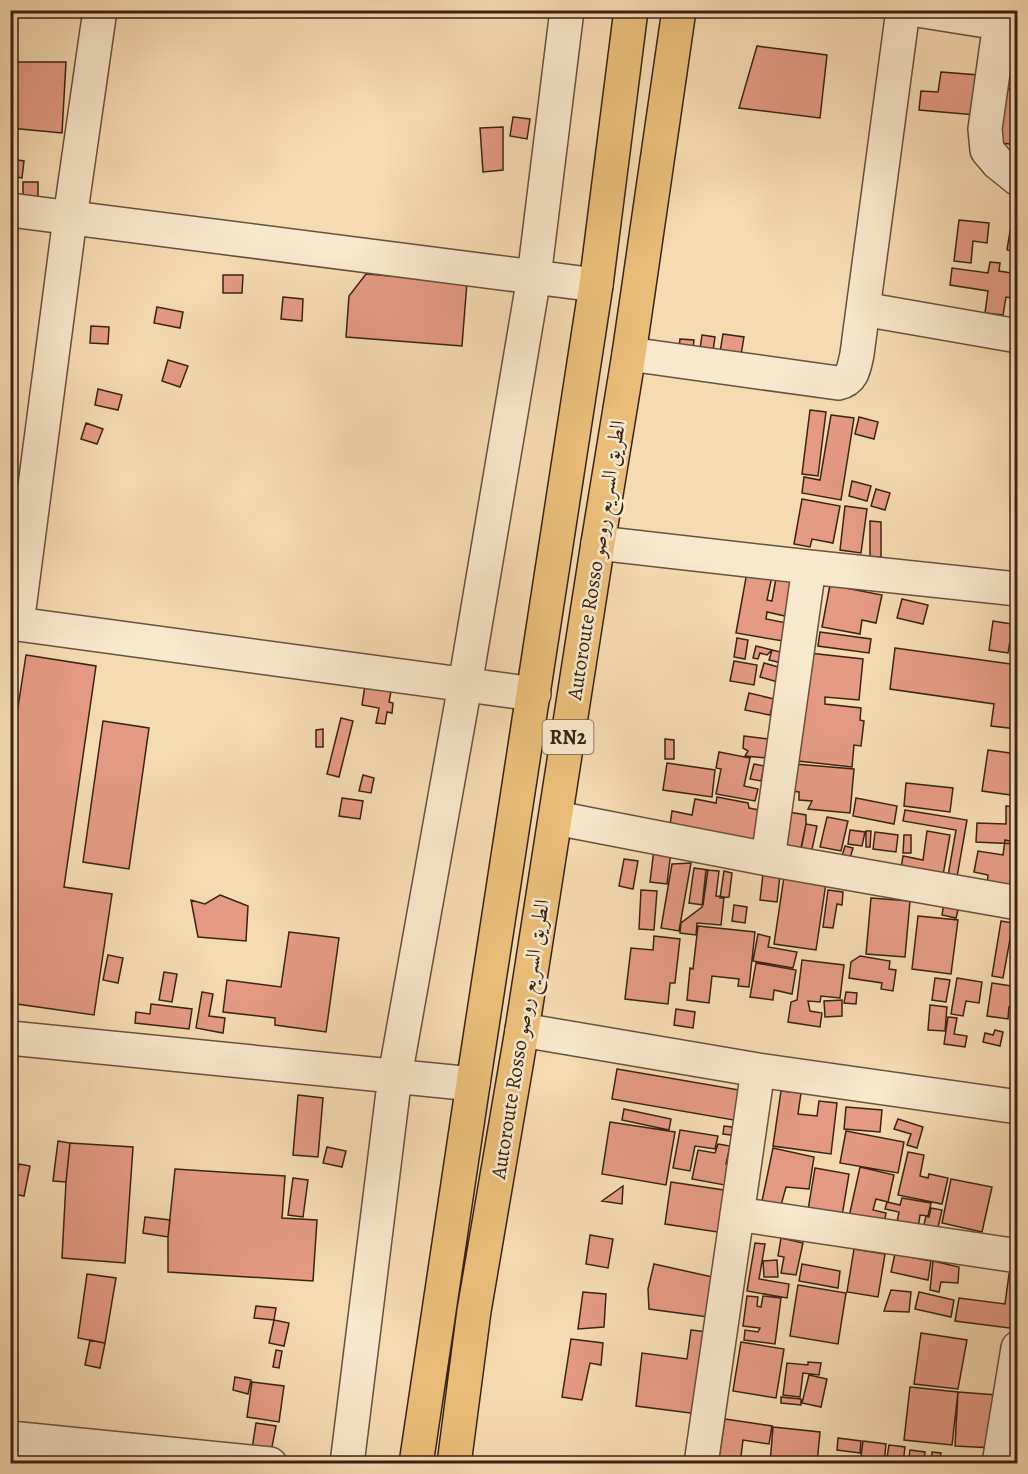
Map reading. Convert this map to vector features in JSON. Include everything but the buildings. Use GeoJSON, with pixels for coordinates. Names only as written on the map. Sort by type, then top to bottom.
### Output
{"type":"FeatureCollection","features":[{"type":"Feature","properties":{"kind":"highway","name":"Autoroute Rosso الطريق السريع روصو"},"geometry":{"type":"LineString","coordinates":[[416,1464],[597,285],[632,10]]}},
{"type":"Feature","properties":{"kind":"highway","name":"Autoroute Rosso الطريق السريع روصو"},"geometry":{"type":"LineString","coordinates":[[454,1464],[474,1311],[556,818],[629,354],[679,10]]}},
{"type":"Feature","properties":{"kind":"street"},"geometry":{"type":"LineString","coordinates":[[100,10],[14,624],[534,694]]}},
{"type":"Feature","properties":{"kind":"street"},"geometry":{"type":"LineString","coordinates":[[347,1464],[395,1076],[465,685],[534,278],[567,10]]}},
{"type":"Feature","properties":{"kind":"street"},"geometry":{"type":"LineString","coordinates":[[629,354],[838,382],[845,381],[851,376],[857,354],[903,10]]}},
{"type":"Feature","properties":{"kind":"street"},"geometry":{"type":"LineString","coordinates":[[917,10],[1009,25],[985,129],[987,150],[1017,179]]}},
{"type":"Feature","properties":{"kind":"street"},"geometry":{"type":"LineString","coordinates":[[10,210],[597,285]]}},
{"type":"Feature","properties":{"kind":"street"},"geometry":{"type":"LineString","coordinates":[[863,309],[1017,336]]}},
{"type":"Feature","properties":{"kind":"street"},"geometry":{"type":"LineString","coordinates":[[598,543],[1017,590]]}},
{"type":"Feature","properties":{"kind":"street"},"geometry":{"type":"LineString","coordinates":[[768,859],[808,567]]}},
{"type":"Feature","properties":{"kind":"street"},"geometry":{"type":"LineString","coordinates":[[556,818],[768,859],[1017,903]]}},
{"type":"Feature","properties":{"kind":"street"},"geometry":{"type":"LineString","coordinates":[[522,1030],[758,1070],[1017,1107]]}},
{"type":"Feature","properties":{"kind":"street"},"geometry":{"type":"LineString","coordinates":[[10,1038],[473,1084]]}},
{"type":"Feature","properties":{"kind":"street"},"geometry":{"type":"LineString","coordinates":[[701,1464],[758,1070]]}},
{"type":"Feature","properties":{"kind":"street"},"geometry":{"type":"LineString","coordinates":[[737,1214],[1017,1256]]}},
{"type":"Feature","properties":{"kind":"street"},"geometry":{"type":"LineString","coordinates":[[999,1464],[1017,1348]]}},
{"type":"Feature","properties":{"kind":"street"},"geometry":{"type":"LineString","coordinates":[[10,1438],[270,1464]]}}]}
